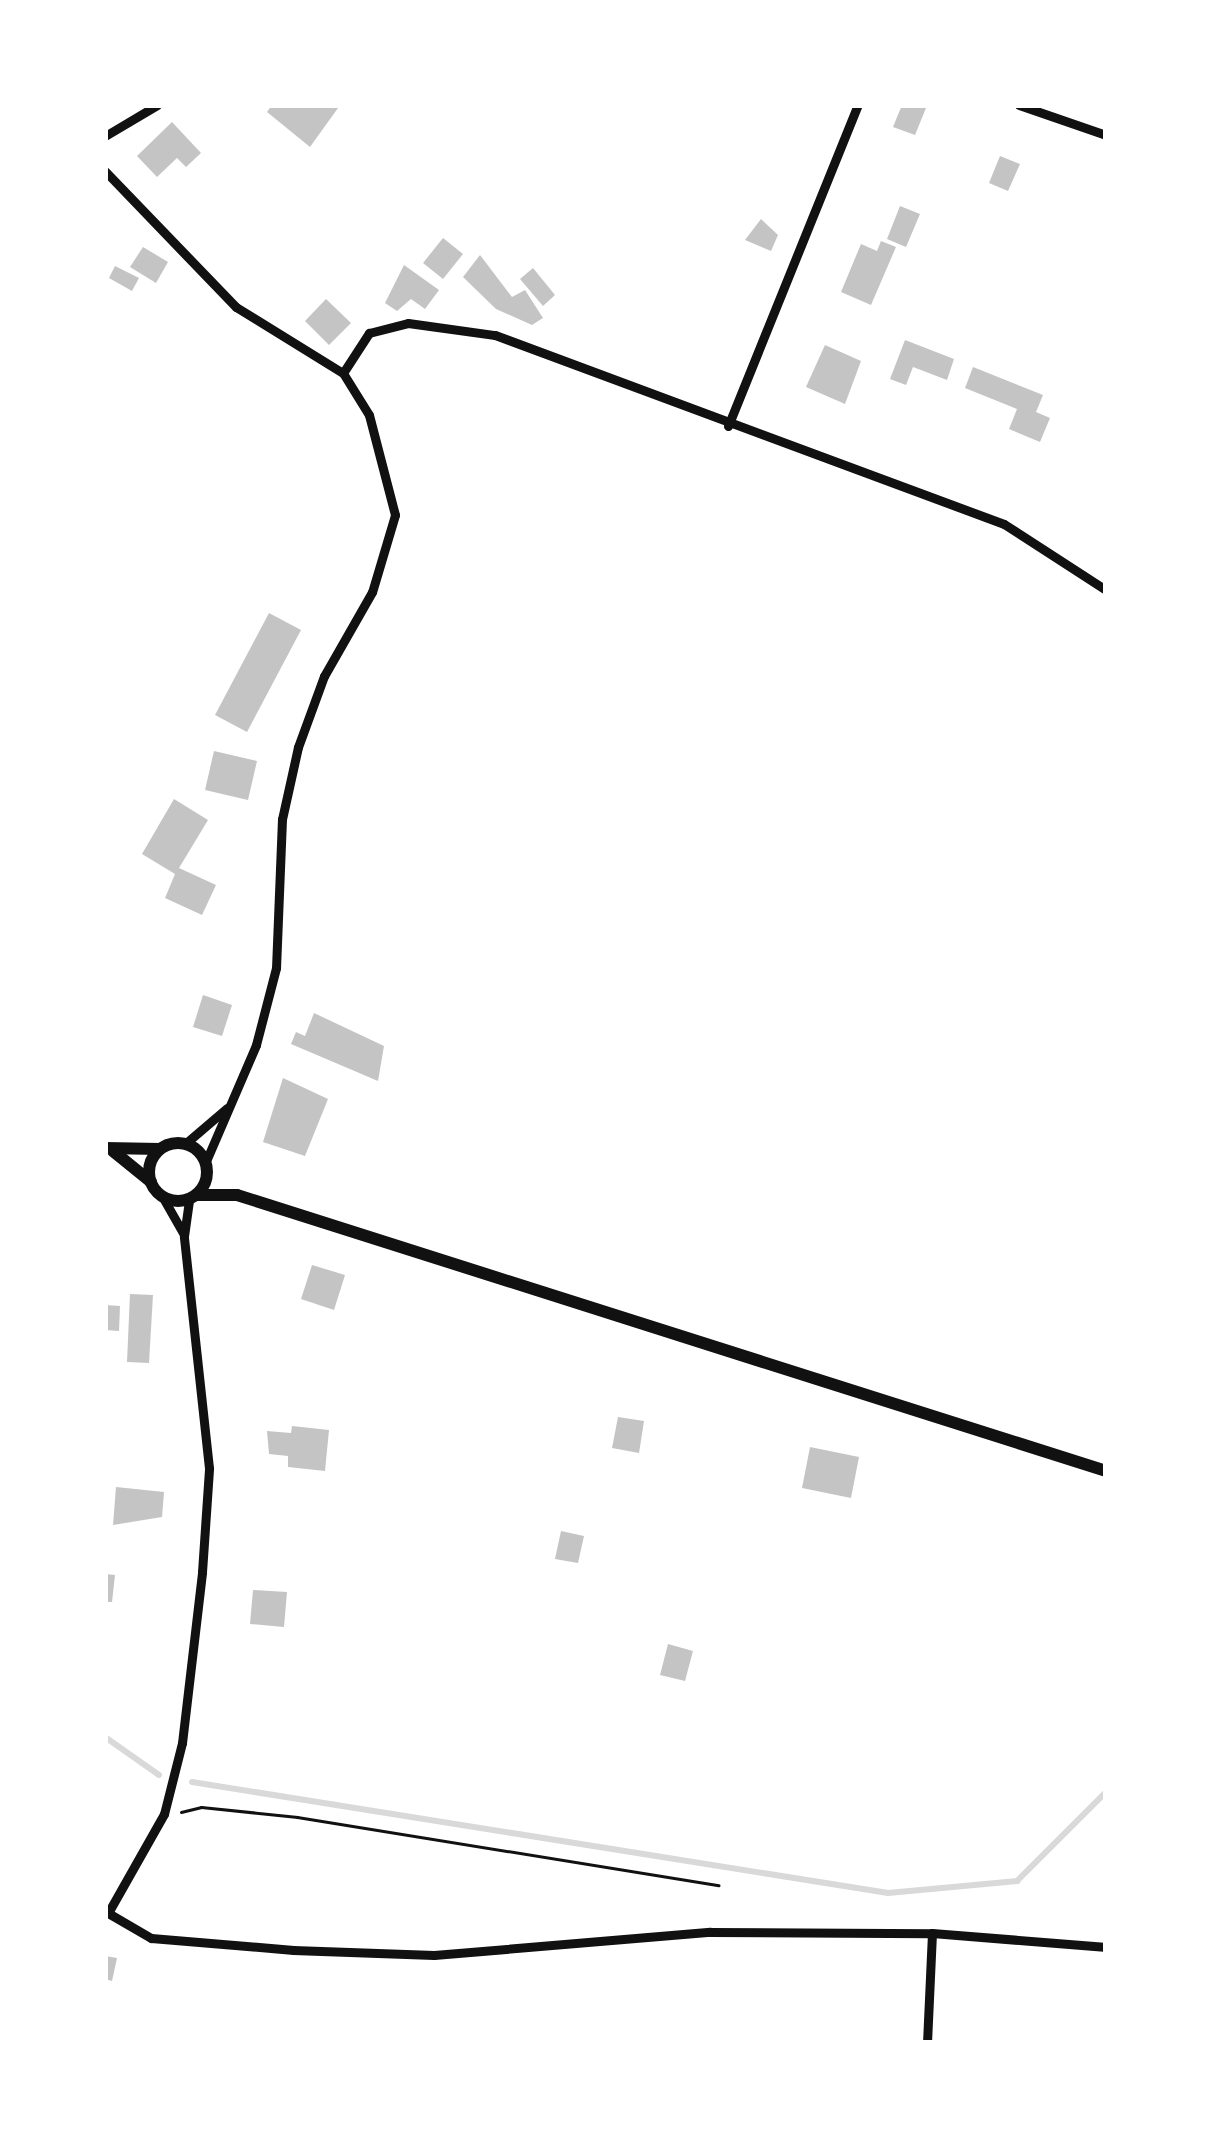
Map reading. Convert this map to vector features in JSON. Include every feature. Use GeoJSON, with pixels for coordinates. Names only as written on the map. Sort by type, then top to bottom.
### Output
{"type":"FeatureCollection","features":[{"type":"Feature","properties":{"kind":"main road"},"geometry":{"type":"LineString","coordinates":[[109,1149],[160,1149],[186,1143],[237,1195]]}},
{"type":"Feature","properties":{"kind":"main road"},"geometry":{"type":"LineString","coordinates":[[109,1149],[162,1196],[237,1195],[1106,1471]]}},
{"type":"Feature","properties":{"kind":"main road"},"geometry":{"type":"LineString","coordinates":[[151,1182],[160,1149]]}},
{"type":"Feature","properties":{"kind":"main road"},"geometry":{"type":"LineString","coordinates":[[192,1197],[207,1166]]}},
{"type":"Feature","properties":{"kind":"street"},"geometry":{"type":"LineString","coordinates":[[105,136],[157,105]]}},
{"type":"Feature","properties":{"kind":"street"},"geometry":{"type":"LineString","coordinates":[[728,426],[857,105]]}},
{"type":"Feature","properties":{"kind":"street"},"geometry":{"type":"LineString","coordinates":[[1019,105],[1106,135]]}},
{"type":"Feature","properties":{"kind":"street"},"geometry":{"type":"LineString","coordinates":[[105,171],[236,307],[343,373],[369,415],[395,515],[372,592],[324,676],[298,747],[282,819],[276,968],[207,1166]]}},
{"type":"Feature","properties":{"kind":"street"},"geometry":{"type":"LineString","coordinates":[[343,373],[369,333],[408,323],[494,335],[728,426],[1004,524],[1106,590]]}},
{"type":"Feature","properties":{"kind":"street"},"geometry":{"type":"LineString","coordinates":[[186,1143],[231,1105]]}},
{"type":"Feature","properties":{"kind":"street"},"geometry":{"type":"LineString","coordinates":[[162,1196],[184,1236]]}},
{"type":"Feature","properties":{"kind":"street"},"geometry":{"type":"LineString","coordinates":[[192,1197],[184,1236],[209,1468],[182,1742],[162,1818],[106,1913],[151,1938],[434,1955],[710,1932],[932,1933],[1106,1947]]}},
{"type":"Feature","properties":{"kind":"street"},"geometry":{"type":"LineString","coordinates":[[927,2043],[932,1933]]}},
{"type":"Feature","properties":{"kind":"path"},"geometry":{"type":"LineString","coordinates":[[162,1818],[202,1807],[297,1817],[719,1885]]}},
{"type":"Feature","properties":{"kind":"building"},"geometry":{"type":"Polygon","coordinates":[[[272,105],[338,108],[310,147],[267,112],[272,105]]]}},
{"type":"Feature","properties":{"kind":"building"},"geometry":{"type":"Polygon","coordinates":[[[902,105],[926,108],[915,135],[893,127],[902,105]]]}},
{"type":"Feature","properties":{"kind":"building"},"geometry":{"type":"Polygon","coordinates":[[[172,122],[201,153],[186,167],[177,158],[157,177],[137,156],[172,122]]]}},
{"type":"Feature","properties":{"kind":"building"},"geometry":{"type":"Polygon","coordinates":[[[1000,156],[1020,164],[1008,191],[989,183],[1000,156]]]}},
{"type":"Feature","properties":{"kind":"building"},"geometry":{"type":"Polygon","coordinates":[[[900,206],[920,214],[906,247],[887,239],[900,206]]]}},
{"type":"Feature","properties":{"kind":"building"},"geometry":{"type":"Polygon","coordinates":[[[761,219],[778,235],[771,251],[745,240],[761,219]]]}},
{"type":"Feature","properties":{"kind":"building"},"geometry":{"type":"Polygon","coordinates":[[[443,238],[463,254],[443,279],[423,263],[443,238]]]}},
{"type":"Feature","properties":{"kind":"building"},"geometry":{"type":"Polygon","coordinates":[[[881,241],[896,247],[871,305],[841,292],[861,244],[877,251],[881,241]]]}},
{"type":"Feature","properties":{"kind":"building"},"geometry":{"type":"Polygon","coordinates":[[[143,247],[168,262],[156,283],[130,267],[143,247]]]}},
{"type":"Feature","properties":{"kind":"building"},"geometry":{"type":"Polygon","coordinates":[[[480,255],[512,297],[525,290],[543,318],[532,325],[496,309],[463,277],[480,255]]]}},
{"type":"Feature","properties":{"kind":"building"},"geometry":{"type":"Polygon","coordinates":[[[404,265],[439,290],[425,309],[411,299],[397,311],[385,303],[404,265]]]}},
{"type":"Feature","properties":{"kind":"building"},"geometry":{"type":"Polygon","coordinates":[[[115,266],[139,278],[132,291],[109,278],[115,266]]]}},
{"type":"Feature","properties":{"kind":"building"},"geometry":{"type":"Polygon","coordinates":[[[533,268],[555,295],[543,306],[520,279],[533,268]]]}},
{"type":"Feature","properties":{"kind":"building"},"geometry":{"type":"Polygon","coordinates":[[[326,299],[351,323],[329,345],[305,321],[326,299]]]}},
{"type":"Feature","properties":{"kind":"building"},"geometry":{"type":"Polygon","coordinates":[[[905,340],[954,359],[947,380],[913,367],[906,385],[890,379],[905,340]]]}},
{"type":"Feature","properties":{"kind":"building"},"geometry":{"type":"Polygon","coordinates":[[[825,345],[861,361],[845,404],[806,387],[825,345]]]}},
{"type":"Feature","properties":{"kind":"building"},"geometry":{"type":"Polygon","coordinates":[[[973,367],[1043,395],[1036,412],[1050,418],[1040,442],[1009,429],[1017,409],[965,388],[973,367]]]}},
{"type":"Feature","properties":{"kind":"building"},"geometry":{"type":"Polygon","coordinates":[[[269,613],[301,630],[247,732],[215,715],[269,613]]]}},
{"type":"Feature","properties":{"kind":"building"},"geometry":{"type":"Polygon","coordinates":[[[214,751],[257,761],[248,800],[205,790],[214,751]]]}},
{"type":"Feature","properties":{"kind":"building"},"geometry":{"type":"Polygon","coordinates":[[[174,799],[208,820],[179,868],[216,885],[202,915],[165,898],[175,874],[142,854],[174,799]]]}},
{"type":"Feature","properties":{"kind":"building"},"geometry":{"type":"Polygon","coordinates":[[[203,995],[232,1005],[222,1036],[193,1027],[203,995]]]}},
{"type":"Feature","properties":{"kind":"building"},"geometry":{"type":"Polygon","coordinates":[[[314,1013],[384,1046],[378,1081],[291,1044],[296,1032],[305,1036],[314,1013]]]}},
{"type":"Feature","properties":{"kind":"building"},"geometry":{"type":"Polygon","coordinates":[[[283,1078],[328,1099],[305,1156],[263,1142],[283,1078]]]}},
{"type":"Feature","properties":{"kind":"building"},"geometry":{"type":"Polygon","coordinates":[[[312,1265],[345,1275],[334,1310],[301,1299],[312,1265]]]}},
{"type":"Feature","properties":{"kind":"building"},"geometry":{"type":"Polygon","coordinates":[[[130,1294],[153,1295],[149,1363],[127,1362],[130,1294]]]}},
{"type":"Feature","properties":{"kind":"building"},"geometry":{"type":"Polygon","coordinates":[[[105,1305],[120,1306],[119,1331],[105,1330],[105,1305]]]}},
{"type":"Feature","properties":{"kind":"building"},"geometry":{"type":"Polygon","coordinates":[[[618,1417],[644,1421],[639,1453],[612,1448],[618,1417]]]}},
{"type":"Feature","properties":{"kind":"building"},"geometry":{"type":"Polygon","coordinates":[[[292,1426],[329,1430],[325,1471],[288,1467],[288,1456],[269,1454],[267,1431],[291,1433],[292,1426]]]}},
{"type":"Feature","properties":{"kind":"building"},"geometry":{"type":"Polygon","coordinates":[[[810,1447],[859,1457],[851,1498],[802,1488],[810,1447]]]}},
{"type":"Feature","properties":{"kind":"building"},"geometry":{"type":"Polygon","coordinates":[[[116,1487],[164,1492],[162,1517],[113,1525],[116,1487]]]}},
{"type":"Feature","properties":{"kind":"building"},"geometry":{"type":"Polygon","coordinates":[[[561,1531],[584,1536],[578,1563],[555,1559],[561,1531]]]}},
{"type":"Feature","properties":{"kind":"building"},"geometry":{"type":"Polygon","coordinates":[[[105,1574],[115,1575],[112,1602],[105,1602],[105,1574]]]}},
{"type":"Feature","properties":{"kind":"building"},"geometry":{"type":"Polygon","coordinates":[[[253,1590],[287,1592],[284,1627],[250,1624],[253,1590]]]}},
{"type":"Feature","properties":{"kind":"building"},"geometry":{"type":"Polygon","coordinates":[[[668,1644],[693,1651],[685,1681],[660,1675],[668,1644]]]}},
{"type":"Feature","properties":{"kind":"building"},"geometry":{"type":"Polygon","coordinates":[[[105,1956],[117,1958],[112,1981],[105,1979],[105,1956]]]}},
{"type":"Feature","properties":{"kind":"waterway"},"geometry":{"type":"LineString","coordinates":[[105,1737],[159,1775]]}},
{"type":"Feature","properties":{"kind":"waterway"},"geometry":{"type":"LineString","coordinates":[[192,1782],[888,1893],[1017,1881],[1106,1792]]}}]}
